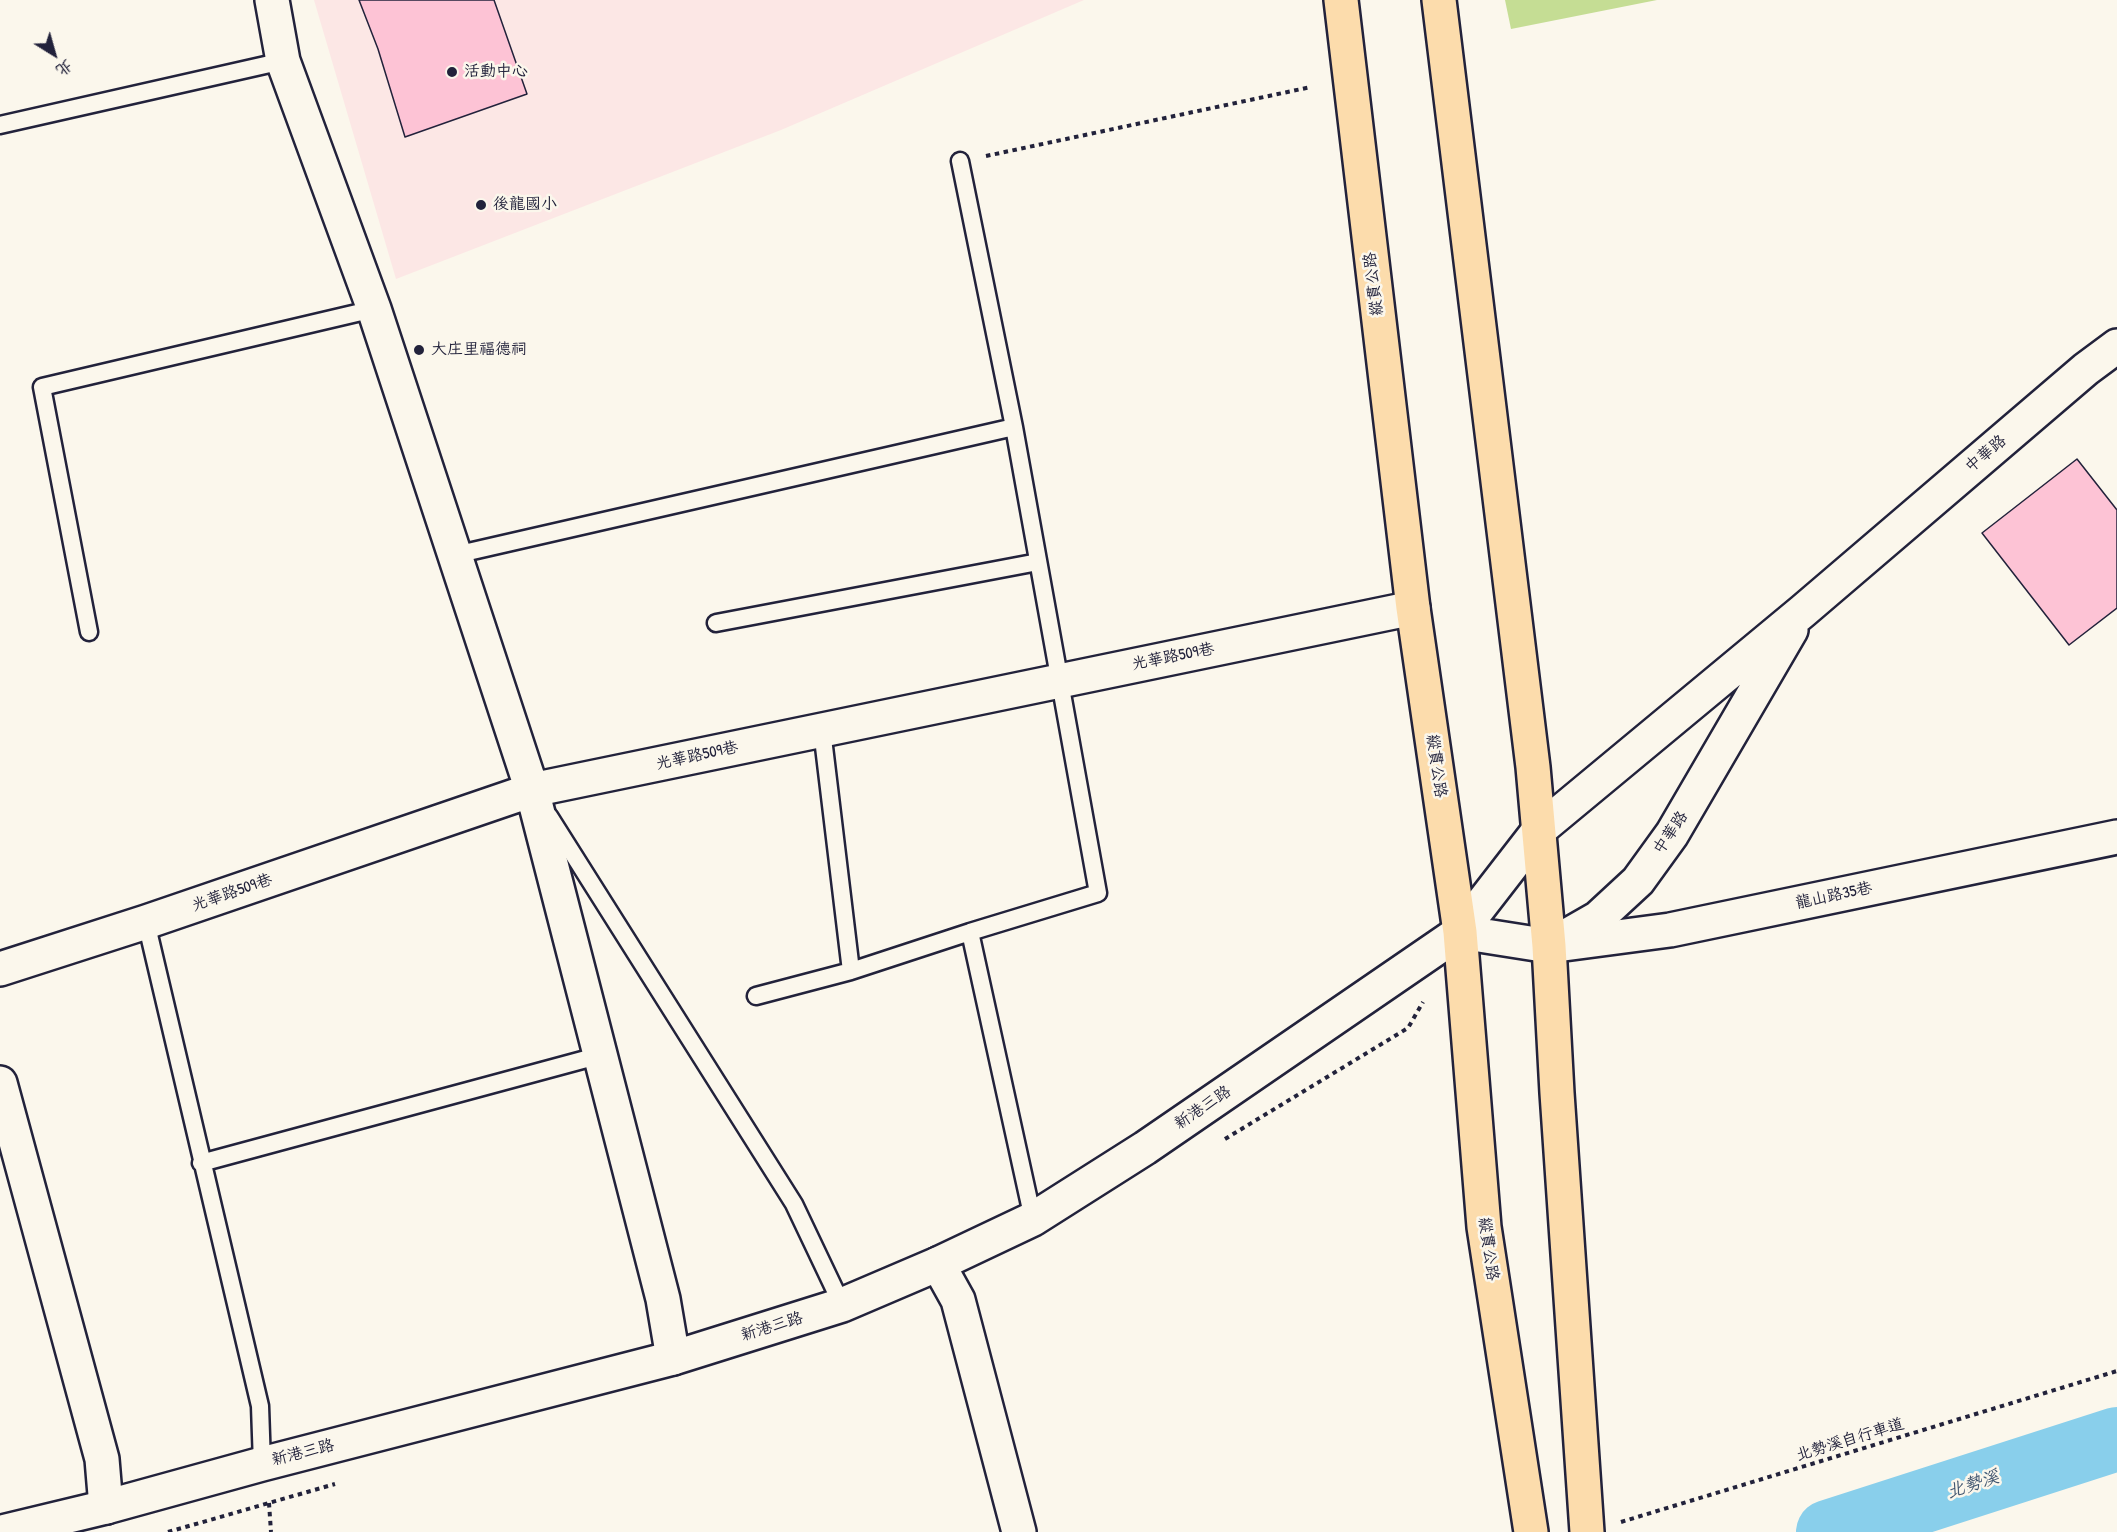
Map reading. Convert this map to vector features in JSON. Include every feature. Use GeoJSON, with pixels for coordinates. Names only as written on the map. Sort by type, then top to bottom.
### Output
{"type":"FeatureCollection","features":[{"type":"Feature","properties":{"kind":"main road","name":"縱貫公路"},"geometry":{"type":"LineString","coordinates":[[1341,0],[1413,608],[1460,932],[1484,1227],[1532,1532]]}},
{"type":"Feature","properties":{"kind":"main road"},"geometry":{"type":"LineString","coordinates":[[1439,0],[1539,830],[1549,946],[1557,1093],[1600,1528]]}},
{"type":"Feature","properties":{"kind":"street"},"geometry":{"type":"LineString","coordinates":[[272,0],[283,61],[374,309],[532,790],[663,1299],[674,1358]]}},
{"type":"Feature","properties":{"kind":"street","name":"中華路"},"geometry":{"type":"LineString","coordinates":[[1539,830],[1803,610],[2086,369],[2117,346]]}},
{"type":"Feature","properties":{"kind":"street","name":"光華路509巷"},"geometry":{"type":"LineString","coordinates":[[0,969],[146,922],[532,790],[1413,608]]}},
{"type":"Feature","properties":{"kind":"street","name":"中華路"},"geometry":{"type":"LineString","coordinates":[[1549,946],[1598,918],[1638,881],[1672,834],[1803,610]]}},
{"type":"Feature","properties":{"kind":"street","name":"新港三路"},"geometry":{"type":"LineString","coordinates":[[2,1532],[106,1507],[262,1464],[674,1358],[842,1305],[938,1264],[1033,1219],[1145,1148],[1460,932],[1539,830]]}},
{"type":"Feature","properties":{"kind":"street","name":"龍山路35巷"},"geometry":{"type":"LineString","coordinates":[[1549,946],[1670,930],[2117,837]]}},
{"type":"Feature","properties":{"kind":"street"},"geometry":{"type":"LineString","coordinates":[[1460,932],[1549,946]]}},
{"type":"Feature","properties":{"kind":"street"},"geometry":{"type":"LineString","coordinates":[[0,1083],[102,1459],[106,1507]]}},
{"type":"Feature","properties":{"kind":"street"},"geometry":{"type":"LineString","coordinates":[[938,1264],[958,1300],[1018,1532]]}},
{"type":"Feature","properties":{"kind":"lane"},"geometry":{"type":"LineString","coordinates":[[0,125],[283,61]]}},
{"type":"Feature","properties":{"kind":"lane"},"geometry":{"type":"LineString","coordinates":[[756,996],[851,971],[1098,893],[1014,427],[960,161]]}},
{"type":"Feature","properties":{"kind":"lane"},"geometry":{"type":"LineString","coordinates":[[89,632],[42,387],[374,309]]}},
{"type":"Feature","properties":{"kind":"lane"},"geometry":{"type":"LineString","coordinates":[[455,555],[1014,427]]}},
{"type":"Feature","properties":{"kind":"lane"},"geometry":{"type":"LineString","coordinates":[[716,623],[1038,562]]}},
{"type":"Feature","properties":{"kind":"lane"},"geometry":{"type":"LineString","coordinates":[[822,730],[851,971]]}},
{"type":"Feature","properties":{"kind":"lane"},"geometry":{"type":"LineString","coordinates":[[532,790],[794,1204],[842,1305]]}},
{"type":"Feature","properties":{"kind":"lane"},"geometry":{"type":"LineString","coordinates":[[146,922],[260,1406],[262,1464]]}},
{"type":"Feature","properties":{"kind":"lane"},"geometry":{"type":"LineString","coordinates":[[970,932],[1033,1219]]}},
{"type":"Feature","properties":{"kind":"lane"},"geometry":{"type":"LineString","coordinates":[[201,1163],[601,1055]]}},
{"type":"Feature","properties":{"kind":"path"},"geometry":{"type":"LineString","coordinates":[[960,161],[1311,87]]}},
{"type":"Feature","properties":{"kind":"path","name":"北勢溪自行車道"},"geometry":{"type":"LineString","coordinates":[[1600,1528],[2117,1371]]}},
{"type":"Feature","properties":{"kind":"shaded area","name":"後龍國小"},"geometry":{"type":"Polygon","coordinates":[[[314,0],[1084,0],[781,130],[396,279],[314,0]]]}},
{"type":"Feature","properties":{"kind":"green space"},"geometry":{"type":"Polygon","coordinates":[[[1505,0],[1657,0],[1511,29],[1505,0]]]}},
{"type":"Feature","properties":{"kind":"building","name":"活動中心"},"geometry":{"type":"Polygon","coordinates":[[[359,0],[494,0],[527,94],[405,137],[378,49],[359,0]]]}},
{"type":"Feature","properties":{"kind":"building"},"geometry":{"type":"Polygon","coordinates":[[[2077,459],[2117,510],[2117,608],[2069,645],[1982,533],[2077,459]]]}},
{"type":"Feature","properties":{"kind":"waterway","name":"北勢溪"},"geometry":{"type":"LineString","coordinates":[[1828,1532],[2117,1439]]}},
{"type":"Feature","properties":{"kind":"place","name":"活動中心"},"geometry":{"type":"Point","coordinates":[452,72]}},
{"type":"Feature","properties":{"kind":"place","name":"後龍國小"},"geometry":{"type":"Point","coordinates":[481,205]}},
{"type":"Feature","properties":{"kind":"place","name":"大庄里福德祠"},"geometry":{"type":"Point","coordinates":[419,350]}}]}
